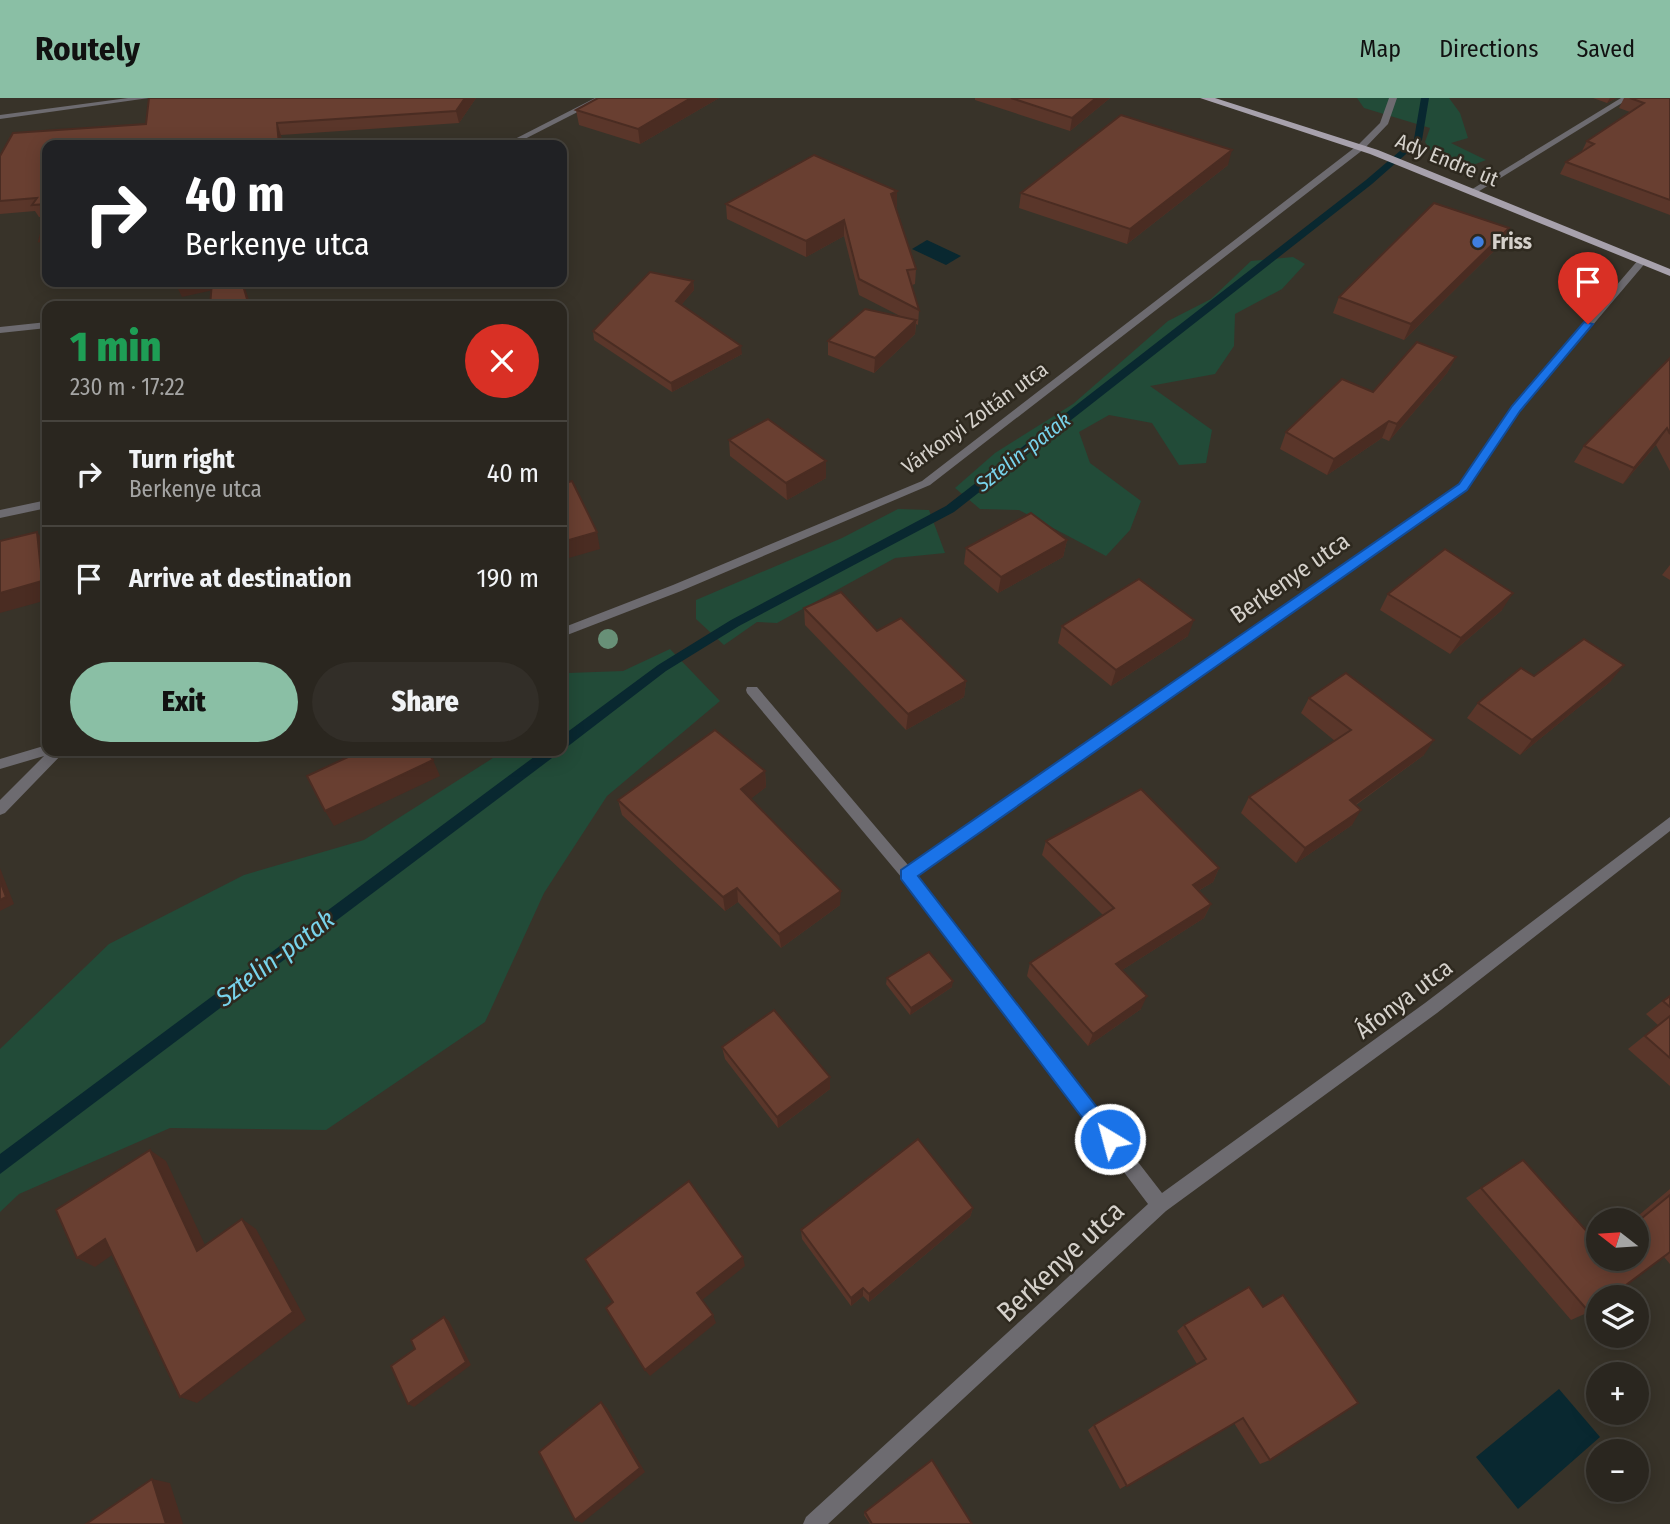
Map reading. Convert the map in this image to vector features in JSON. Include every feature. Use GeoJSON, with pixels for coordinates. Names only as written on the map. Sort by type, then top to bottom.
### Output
{"type":"FeatureCollection","features":[{"type":"Feature","properties":{"kind":"main road","name":"Ady Endre út"},"geometry":{"type":"LineString","coordinates":[[1205,98],[1361,147],[1670,273]]}},
{"type":"Feature","properties":{"kind":"street"},"geometry":{"type":"LineString","coordinates":[[0,117],[145,98]]}},
{"type":"Feature","properties":{"kind":"street"},"geometry":{"type":"LineString","coordinates":[[517,140],[601,98]]}},
{"type":"Feature","properties":{"kind":"street","name":"Várkonyi Zoltán utca"},"geometry":{"type":"LineString","coordinates":[[567,632],[677,589],[926,483],[1361,147],[1384,124],[1393,98]]}},
{"type":"Feature","properties":{"kind":"street"},"geometry":{"type":"LineString","coordinates":[[1473,191],[1626,98]]}},
{"type":"Feature","properties":{"kind":"street","name":"Berkenye utca"},"geometry":{"type":"LineString","coordinates":[[907,874],[1463,487],[1516,409],[1642,261]]}},
{"type":"Feature","properties":{"kind":"street"},"geometry":{"type":"LineString","coordinates":[[0,330],[42,326]]}},
{"type":"Feature","properties":{"kind":"street"},"geometry":{"type":"LineString","coordinates":[[0,514],[42,505]]}},
{"type":"Feature","properties":{"kind":"street","name":"Berkenye utca"},"geometry":{"type":"LineString","coordinates":[[752,691],[907,874],[1160,1205],[813,1524]]}},
{"type":"Feature","properties":{"kind":"street"},"geometry":{"type":"LineString","coordinates":[[0,764],[42,751]]}},
{"type":"Feature","properties":{"kind":"street"},"geometry":{"type":"LineString","coordinates":[[0,809],[53,756]]}},
{"type":"Feature","properties":{"kind":"street","name":"Áfonya utca"},"geometry":{"type":"LineString","coordinates":[[1160,1205],[1431,1008],[1670,823]]}},
{"type":"Feature","properties":{"kind":"green space"},"geometry":{"type":"Polygon","coordinates":[[[1357,98],[1449,98],[1460,113],[1468,138],[1451,143],[1486,160],[1473,165],[1430,150],[1425,142],[1430,128],[1364,108],[1357,98]]]}},
{"type":"Feature","properties":{"kind":"green space"},"geometry":{"type":"Polygon","coordinates":[[[1293,257],[1305,264],[1282,289],[1235,314],[1234,346],[1215,374],[1150,386],[1212,430],[1206,463],[1179,465],[1152,423],[1109,415],[1079,432],[1090,463],[1141,501],[1130,530],[1106,556],[1019,510],[980,509],[955,488],[995,453],[1073,404],[1168,321],[1211,299],[1251,261],[1293,257]]]}},
{"type":"Feature","properties":{"kind":"green space"},"geometry":{"type":"Polygon","coordinates":[[[898,509],[929,510],[945,553],[895,558],[777,623],[757,622],[724,645],[696,619],[696,600],[842,538],[898,509]]]}},
{"type":"Feature","properties":{"kind":"green space"},"geometry":{"type":"Polygon","coordinates":[[[670,649],[720,701],[607,796],[544,893],[485,1022],[326,1130],[170,1128],[19,1194],[0,1212],[0,1049],[109,944],[244,875],[364,840],[496,756],[567,756],[567,674],[623,671],[670,649]]]}},
{"type":"Feature","properties":{"kind":"water"},"geometry":{"type":"Polygon","coordinates":[[[927,240],[961,256],[946,265],[912,249],[927,240]]]}},
{"type":"Feature","properties":{"kind":"water"},"geometry":{"type":"Polygon","coordinates":[[[1559,1389],[1586,1421],[1586,1425],[1590,1425],[1600,1437],[1586,1439],[1586,1449],[1518,1509],[1476,1457],[1559,1389]]]}},
{"type":"Feature","properties":{"kind":"building"},"geometry":{"type":"Polygon","coordinates":[[[149,98],[465,98],[456,111],[277,123],[279,140],[42,140],[42,204],[32,205],[37,198],[0,201],[0,156],[13,133],[146,124],[149,98]]]}},
{"type":"Feature","properties":{"kind":"building"},"geometry":{"type":"Polygon","coordinates":[[[598,98],[691,98],[638,129],[576,110],[598,98]]]}},
{"type":"Feature","properties":{"kind":"building"},"geometry":{"type":"Polygon","coordinates":[[[1011,98],[1096,98],[1072,118],[1011,98]]]}},
{"type":"Feature","properties":{"kind":"building"},"geometry":{"type":"Polygon","coordinates":[[[1630,98],[1670,98],[1670,200],[1566,162],[1594,144],[1587,141],[1644,103],[1630,98]]]}},
{"type":"Feature","properties":{"kind":"building"},"geometry":{"type":"Polygon","coordinates":[[[1121,115],[1232,150],[1130,229],[1021,193],[1121,115]]]}},
{"type":"Feature","properties":{"kind":"building"},"geometry":{"type":"Polygon","coordinates":[[[814,155],[897,191],[891,194],[916,269],[907,270],[919,310],[859,279],[844,220],[806,241],[726,204],[814,155]]]}},
{"type":"Feature","properties":{"kind":"building"},"geometry":{"type":"Polygon","coordinates":[[[1434,203],[1509,228],[1411,324],[1339,297],[1434,203]]]}},
{"type":"Feature","properties":{"kind":"building"},"geometry":{"type":"Polygon","coordinates":[[[650,272],[693,281],[676,301],[741,346],[671,383],[593,331],[650,272]]]}},
{"type":"Feature","properties":{"kind":"building"},"geometry":{"type":"Polygon","coordinates":[[[212,287],[243,287],[248,301],[210,301],[212,287]]]}},
{"type":"Feature","properties":{"kind":"building"},"geometry":{"type":"Polygon","coordinates":[[[865,309],[916,320],[875,358],[828,341],[865,309]]]}},
{"type":"Feature","properties":{"kind":"building"},"geometry":{"type":"Polygon","coordinates":[[[1417,342],[1456,357],[1397,424],[1389,421],[1334,459],[1286,432],[1342,379],[1373,392],[1417,342]]]}},
{"type":"Feature","properties":{"kind":"building"},"geometry":{"type":"Polygon","coordinates":[[[1670,358],[1670,434],[1667,428],[1634,468],[1584,446],[1670,358]]]}},
{"type":"Feature","properties":{"kind":"building"},"geometry":{"type":"Polygon","coordinates":[[[768,419],[826,461],[786,483],[729,440],[768,419]]]}},
{"type":"Feature","properties":{"kind":"building"},"geometry":{"type":"Polygon","coordinates":[[[572,481],[597,532],[567,541],[567,482],[572,481]]]}},
{"type":"Feature","properties":{"kind":"building"},"geometry":{"type":"Polygon","coordinates":[[[1031,513],[1067,540],[1001,577],[966,548],[1031,513]]]}},
{"type":"Feature","properties":{"kind":"building"},"geometry":{"type":"Polygon","coordinates":[[[37,532],[42,581],[0,593],[0,541],[37,532]]]}},
{"type":"Feature","properties":{"kind":"building"},"geometry":{"type":"Polygon","coordinates":[[[1445,549],[1513,593],[1461,638],[1388,594],[1445,549]]]}},
{"type":"Feature","properties":{"kind":"building"},"geometry":{"type":"Polygon","coordinates":[[[1139,579],[1194,620],[1116,670],[1062,626],[1139,579]]]}},
{"type":"Feature","properties":{"kind":"building"},"geometry":{"type":"Polygon","coordinates":[[[841,592],[877,631],[901,618],[966,681],[908,714],[804,608],[841,592]]]}},
{"type":"Feature","properties":{"kind":"building"},"geometry":{"type":"Polygon","coordinates":[[[1584,639],[1624,665],[1532,740],[1478,703],[1521,668],[1534,676],[1584,639]]]}},
{"type":"Feature","properties":{"kind":"building"},"geometry":{"type":"Polygon","coordinates":[[[1346,673],[1434,740],[1350,800],[1361,810],[1305,848],[1249,797],[1351,730],[1309,698],[1346,673]]]}},
{"type":"Feature","properties":{"kind":"building"},"geometry":{"type":"Polygon","coordinates":[[[715,730],[765,771],[741,789],[841,891],[779,934],[737,888],[723,897],[618,800],[715,730]]]}},
{"type":"Feature","properties":{"kind":"building"},"geometry":{"type":"Polygon","coordinates":[[[350,756],[430,756],[433,760],[325,811],[307,776],[350,756]]]}},
{"type":"Feature","properties":{"kind":"building"},"geometry":{"type":"Polygon","coordinates":[[[1141,789],[1219,868],[1193,885],[1211,904],[1116,964],[1147,996],[1093,1034],[1030,963],[1114,908],[1046,841],[1141,789]]]}},
{"type":"Feature","properties":{"kind":"building"},"geometry":{"type":"Polygon","coordinates":[[[0,881],[6,897],[0,900],[0,881]]]}},
{"type":"Feature","properties":{"kind":"building"},"geometry":{"type":"Polygon","coordinates":[[[929,952],[953,981],[911,1008],[887,978],[929,952]]]}},
{"type":"Feature","properties":{"kind":"building"},"geometry":{"type":"Polygon","coordinates":[[[1670,996],[1670,1007],[1663,1001],[1670,996]]]}},
{"type":"Feature","properties":{"kind":"building"},"geometry":{"type":"Polygon","coordinates":[[[774,1010],[830,1077],[777,1117],[722,1047],[774,1010]]]}},
{"type":"Feature","properties":{"kind":"building"},"geometry":{"type":"Polygon","coordinates":[[[1670,1016],[1670,1058],[1645,1036],[1670,1016]]]}},
{"type":"Feature","properties":{"kind":"building"},"geometry":{"type":"Polygon","coordinates":[[[918,1139],[973,1208],[869,1294],[863,1288],[851,1298],[801,1230],[918,1139]]]}},
{"type":"Feature","properties":{"kind":"building"},"geometry":{"type":"Polygon","coordinates":[[[150,1150],[197,1251],[242,1219],[293,1312],[180,1397],[105,1239],[77,1258],[56,1210],[150,1150]]]}},
{"type":"Feature","properties":{"kind":"building"},"geometry":{"type":"Polygon","coordinates":[[[1523,1160],[1586,1231],[1586,1271],[1645,1271],[1626,1285],[1586,1285],[1586,1309],[1481,1188],[1523,1160]]]}},
{"type":"Feature","properties":{"kind":"building"},"geometry":{"type":"Polygon","coordinates":[[[689,1181],[743,1257],[697,1293],[713,1315],[645,1370],[606,1308],[613,1302],[585,1259],[689,1181]]]}},
{"type":"Feature","properties":{"kind":"building"},"geometry":{"type":"Polygon","coordinates":[[[1670,1195],[1670,1252],[1649,1268],[1649,1212],[1670,1195]]]}},
{"type":"Feature","properties":{"kind":"building"},"geometry":{"type":"Polygon","coordinates":[[[1249,1287],[1263,1307],[1283,1295],[1358,1403],[1270,1460],[1243,1418],[1127,1486],[1094,1425],[1206,1359],[1184,1325],[1249,1287]]]}},
{"type":"Feature","properties":{"kind":"building"},"geometry":{"type":"Polygon","coordinates":[[[444,1317],[466,1362],[408,1404],[391,1366],[415,1349],[411,1340],[444,1317]]]}},
{"type":"Feature","properties":{"kind":"building"},"geometry":{"type":"Polygon","coordinates":[[[601,1402],[640,1468],[575,1520],[539,1452],[601,1402]]]}},
{"type":"Feature","properties":{"kind":"building"},"geometry":{"type":"Polygon","coordinates":[[[932,1460],[972,1524],[872,1524],[865,1512],[932,1460]]]}},
{"type":"Feature","properties":{"kind":"building"},"geometry":{"type":"Polygon","coordinates":[[[152,1479],[166,1524],[86,1524],[152,1479]]]}},
{"type":"Feature","properties":{"kind":"waterway","name":"Sztelin-patak"},"geometry":{"type":"LineString","coordinates":[[567,739],[662,668],[735,623],[950,509],[1369,182],[1418,140],[1425,98]]}},
{"type":"Feature","properties":{"kind":"waterway","name":"Sztelin-patak"},"geometry":{"type":"LineString","coordinates":[[0,1165],[544,756]]}},
{"type":"Feature","properties":{"kind":"place","name":"Friss"},"geometry":{"type":"Point","coordinates":[1478,242]}},
{"type":"Feature","properties":{"kind":"route"},"geometry":{"type":"LineString","coordinates":[[1110,1139],[907,874],[1463,487],[1516,409],[1588,324]]}}]}
